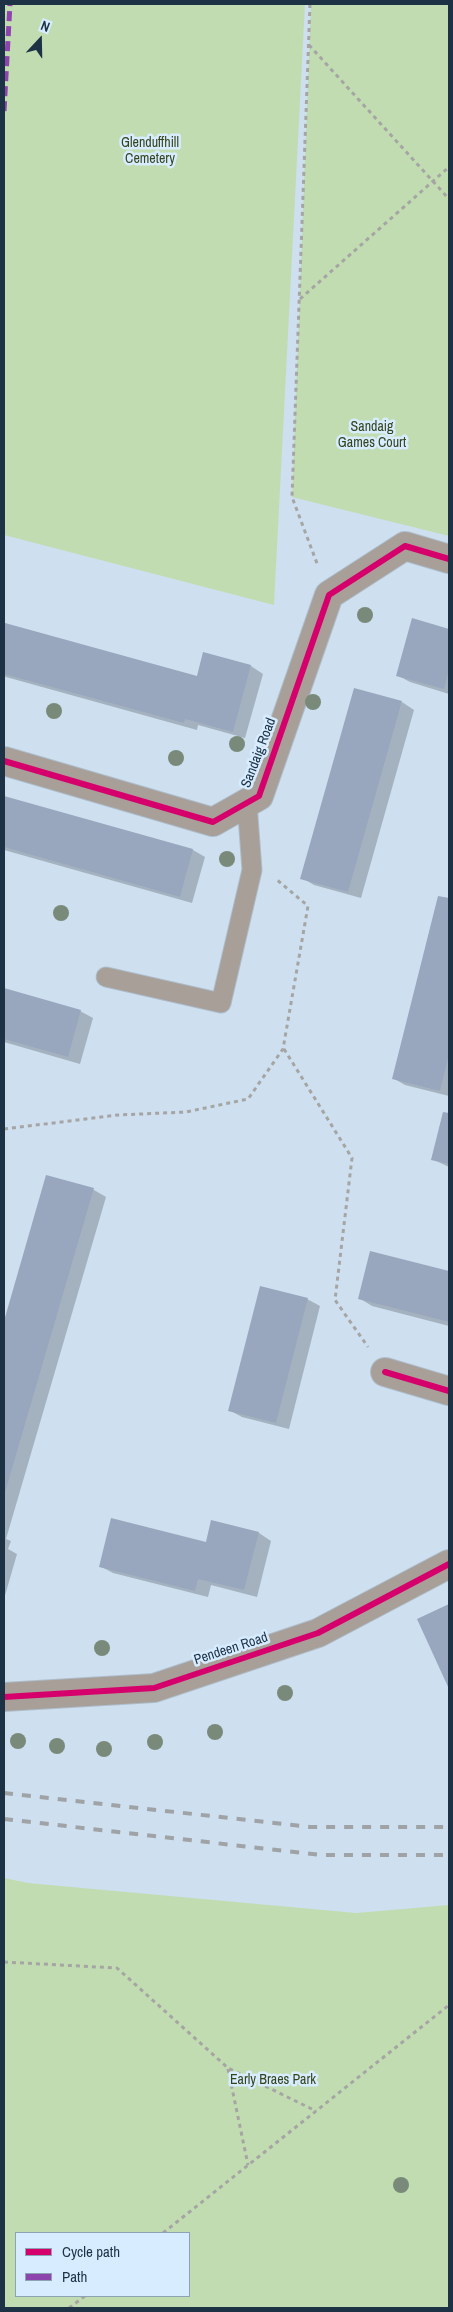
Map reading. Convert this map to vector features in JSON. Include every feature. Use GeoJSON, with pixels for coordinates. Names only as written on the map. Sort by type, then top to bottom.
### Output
{"type":"FeatureCollection","features":[{"type":"Feature","properties":{"kind":"street"},"geometry":{"type":"LineString","coordinates":[[329,595],[405,546],[449,559]]}},
{"type":"Feature","properties":{"kind":"street","name":"Sandaig Road"},"geometry":{"type":"LineString","coordinates":[[4,761],[213,822],[259,796],[329,595]]}},
{"type":"Feature","properties":{"kind":"street"},"geometry":{"type":"LineString","coordinates":[[385,1372],[449,1390]]}},
{"type":"Feature","properties":{"kind":"street","name":"Pendeen Road"},"geometry":{"type":"LineString","coordinates":[[4,1697],[154,1688],[318,1633],[449,1564]]}},
{"type":"Feature","properties":{"kind":"lane"},"geometry":{"type":"LineString","coordinates":[[106,977],[221,1004],[252,870],[247,803]]}},
{"type":"Feature","properties":{"kind":"path"},"geometry":{"type":"LineString","coordinates":[[310,4],[292,497],[329,595]]}},
{"type":"Feature","properties":{"kind":"path"},"geometry":{"type":"LineString","coordinates":[[309,45],[449,199]]}},
{"type":"Feature","properties":{"kind":"path"},"geometry":{"type":"LineString","coordinates":[[299,299],[449,167]]}},
{"type":"Feature","properties":{"kind":"path"},"geometry":{"type":"LineString","coordinates":[[4,1129],[118,1115],[186,1112],[248,1099],[283,1049],[308,906],[277,880],[252,870]]}},
{"type":"Feature","properties":{"kind":"path"},"geometry":{"type":"LineString","coordinates":[[283,1049],[352,1158],[335,1300],[385,1372]]}},
{"type":"Feature","properties":{"kind":"path"},"geometry":{"type":"LineString","coordinates":[[4,1962],[117,1968],[228,2068],[316,2111]]}},
{"type":"Feature","properties":{"kind":"path"},"geometry":{"type":"LineString","coordinates":[[164,2232],[449,2005]]}},
{"type":"Feature","properties":{"kind":"path"},"geometry":{"type":"LineString","coordinates":[[228,2068],[248,2165]]}},
{"type":"Feature","properties":{"kind":"path"},"geometry":{"type":"LineString","coordinates":[[69,2308],[83,2297]]}},
{"type":"Feature","properties":{"kind":"green space","name":"Glenduffhill Cemetery"},"geometry":{"type":"Polygon","coordinates":[[[4,4],[305,4],[274,605],[4,535],[4,4]]]}},
{"type":"Feature","properties":{"kind":"green space","name":"Sandaig Games Court"},"geometry":{"type":"Polygon","coordinates":[[[311,4],[449,4],[449,536],[292,497],[311,4]]]}},
{"type":"Feature","properties":{"kind":"green space","name":"Early Braes Park"},"geometry":{"type":"Polygon","coordinates":[[[4,1878],[28,1883],[356,1913],[449,1905],[449,2308],[4,2308],[4,1878]]]}},
{"type":"Feature","properties":{"kind":"building"},"geometry":{"type":"Polygon","coordinates":[[[412,618],[449,629],[449,670],[444,689],[396,676],[412,618]]]}},
{"type":"Feature","properties":{"kind":"building"},"geometry":{"type":"Polygon","coordinates":[[[5,623],[197,676],[203,652],[251,665],[233,732],[185,719],[184,723],[4,674],[5,623]]]}},
{"type":"Feature","properties":{"kind":"building"},"geometry":{"type":"Polygon","coordinates":[[[354,688],[402,701],[348,892],[300,879],[354,688]]]}},
{"type":"Feature","properties":{"kind":"building"},"geometry":{"type":"Polygon","coordinates":[[[4,796],[193,849],[180,897],[4,847],[4,796]]]}},
{"type":"Feature","properties":{"kind":"building"},"geometry":{"type":"Polygon","coordinates":[[[438,896],[449,898],[449,1054],[440,1091],[392,1079],[438,896]]]}},
{"type":"Feature","properties":{"kind":"building"},"geometry":{"type":"Polygon","coordinates":[[[4,988],[81,1010],[68,1057],[4,1039],[4,988]]]}},
{"type":"Feature","properties":{"kind":"building"},"geometry":{"type":"Polygon","coordinates":[[[443,1112],[449,1113],[449,1164],[431,1160],[443,1112]]]}},
{"type":"Feature","properties":{"kind":"building"},"geometry":{"type":"Polygon","coordinates":[[[46,1175],[94,1188],[4,1496],[4,1321],[46,1175]]]}},
{"type":"Feature","properties":{"kind":"building"},"geometry":{"type":"Polygon","coordinates":[[[370,1251],[449,1271],[449,1322],[358,1299],[370,1251]]]}},
{"type":"Feature","properties":{"kind":"building"},"geometry":{"type":"Polygon","coordinates":[[[260,1286],[308,1298],[276,1423],[228,1411],[260,1286]]]}},
{"type":"Feature","properties":{"kind":"building"},"geometry":{"type":"Polygon","coordinates":[[[111,1518],[206,1542],[211,1520],[259,1532],[244,1590],[198,1579],[195,1591],[99,1567],[111,1518]]]}},
{"type":"Feature","properties":{"kind":"building"},"geometry":{"type":"Polygon","coordinates":[[[449,1604],[449,1689],[417,1619],[449,1604]]]}},
{"type":"Feature","properties":{"kind":"railway"},"geometry":{"type":"LineString","coordinates":[[4,1793],[310,1827],[449,1827]]}},
{"type":"Feature","properties":{"kind":"railway"},"geometry":{"type":"LineString","coordinates":[[4,1819],[321,1855],[449,1855]]}},
{"type":"Feature","properties":{"kind":"marked path"},"geometry":{"type":"LineString","coordinates":[[4,111],[10,4]]}},
{"type":"Feature","properties":{"kind":"cycle path"},"geometry":{"type":"LineString","coordinates":[[4,761],[213,822],[259,796],[329,595],[405,546],[449,559]]}},
{"type":"Feature","properties":{"kind":"cycle path"},"geometry":{"type":"LineString","coordinates":[[385,1372],[449,1391]]}},
{"type":"Feature","properties":{"kind":"cycle path"},"geometry":{"type":"LineString","coordinates":[[4,1697],[154,1688],[318,1633],[449,1564]]}}]}
